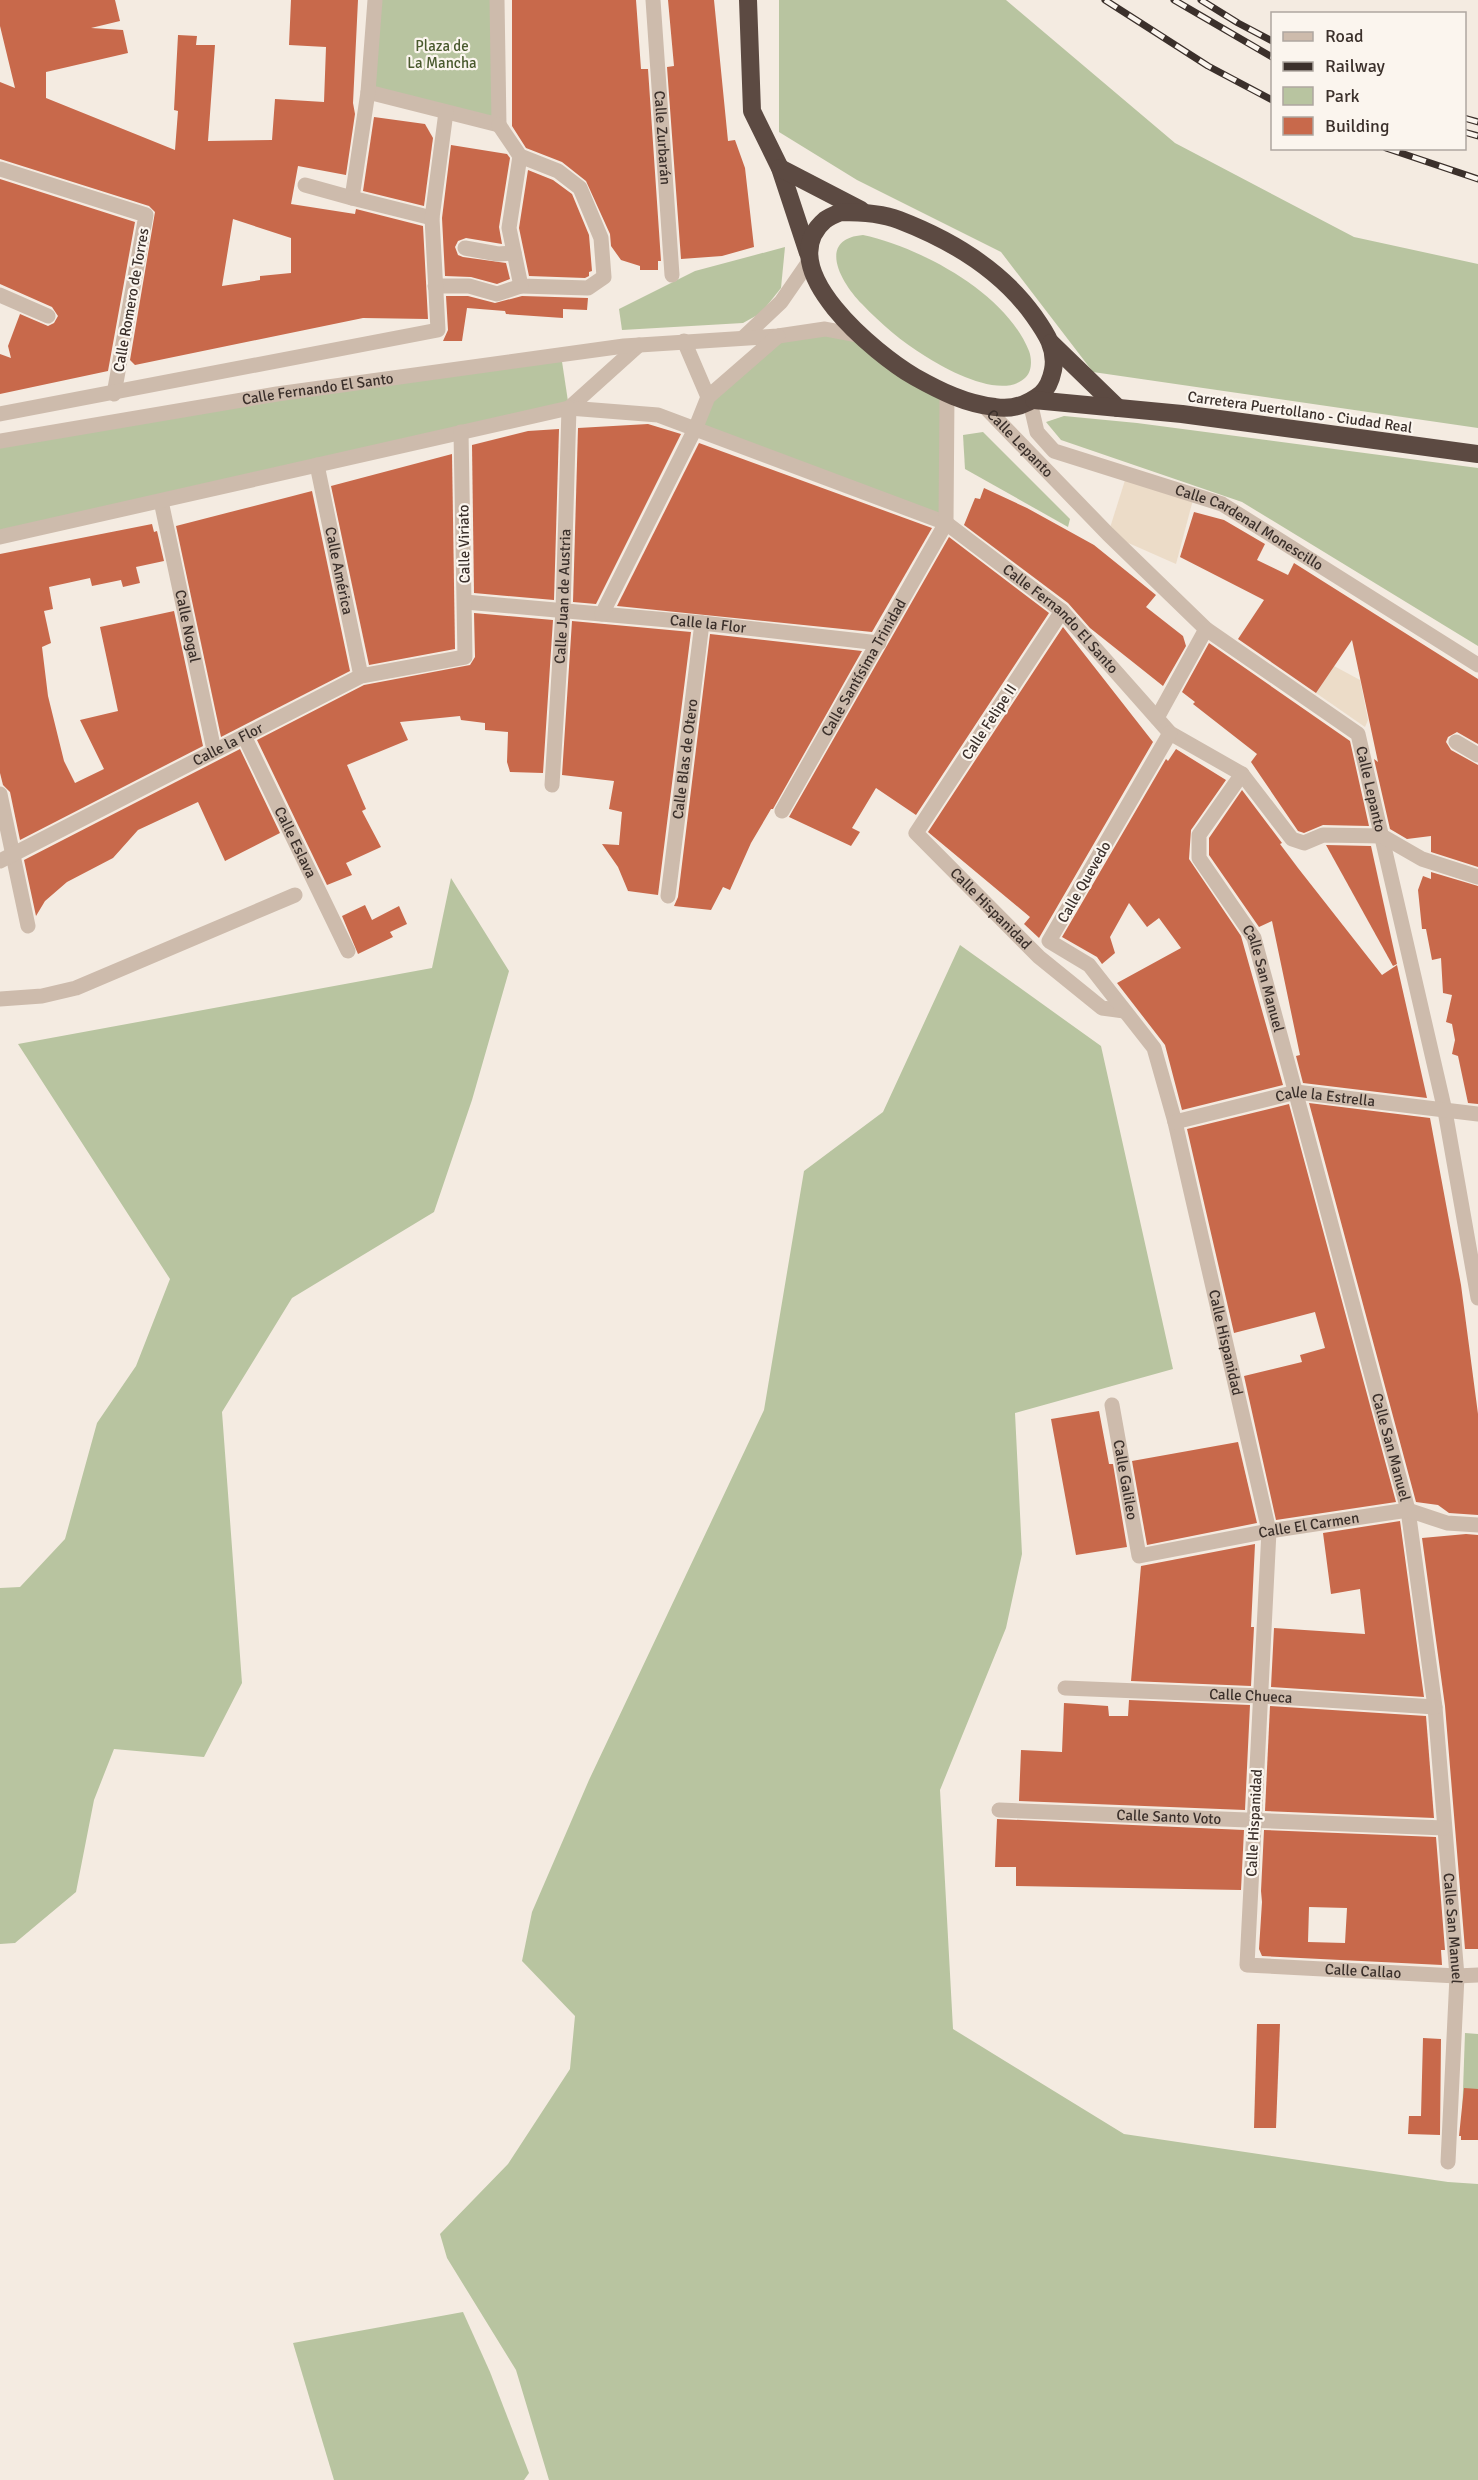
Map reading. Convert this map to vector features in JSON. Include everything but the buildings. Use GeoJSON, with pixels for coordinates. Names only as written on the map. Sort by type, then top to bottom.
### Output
{"type":"FeatureCollection","features":[{"type":"Feature","properties":{"kind":"highway"},"geometry":{"type":"LineString","coordinates":[[748,0],[752,111],[780,168],[809,257]]}},
{"type":"Feature","properties":{"kind":"highway"},"geometry":{"type":"LineString","coordinates":[[780,168],[864,212]]}},
{"type":"Feature","properties":{"kind":"highway"},"geometry":{"type":"LineString","coordinates":[[809,257],[812,238],[824,220],[841,212],[864,212],[897,219],[964,252],[993,273],[1020,297],[1051,343],[1118,408]]}},
{"type":"Feature","properties":{"kind":"highway","name":"Carretera Puertollano - Ciudad Real"},"geometry":{"type":"LineString","coordinates":[[809,257],[814,276],[826,298],[841,318],[883,355],[914,376],[966,402],[1006,409],[1032,401],[1118,408],[1478,454]]}},
{"type":"Feature","properties":{"kind":"highway"},"geometry":{"type":"LineString","coordinates":[[1032,401],[1047,390],[1052,376],[1054,362],[1051,343]]}},
{"type":"Feature","properties":{"kind":"street"},"geometry":{"type":"LineString","coordinates":[[352,198],[368,92],[375,0]]}},
{"type":"Feature","properties":{"kind":"street"},"geometry":{"type":"LineString","coordinates":[[435,286],[469,286],[497,294],[521,286],[588,288],[604,277],[601,238],[580,188],[558,171],[520,156],[499,125],[497,0]]}},
{"type":"Feature","properties":{"kind":"street","name":"Calle Zurbarán"},"geometry":{"type":"LineString","coordinates":[[653,0],[672,275]]}},
{"type":"Feature","properties":{"kind":"street"},"geometry":{"type":"LineString","coordinates":[[368,92],[499,125]]}},
{"type":"Feature","properties":{"kind":"street"},"geometry":{"type":"LineString","coordinates":[[0,414],[114,394],[438,330],[432,218],[446,112]]}},
{"type":"Feature","properties":{"kind":"street"},"geometry":{"type":"LineString","coordinates":[[520,156],[509,228],[521,286]]}},
{"type":"Feature","properties":{"kind":"street","name":"Calle Romero de Torres"},"geometry":{"type":"LineString","coordinates":[[0,169],[147,215],[114,394]]}},
{"type":"Feature","properties":{"kind":"street"},"geometry":{"type":"LineString","coordinates":[[305,185],[432,218]]}},
{"type":"Feature","properties":{"kind":"street"},"geometry":{"type":"LineString","coordinates":[[465,248],[498,255],[514,253]]}},
{"type":"Feature","properties":{"kind":"street"},"geometry":{"type":"LineString","coordinates":[[744,337],[782,302],[809,257]]}},
{"type":"Feature","properties":{"kind":"street"},"geometry":{"type":"LineString","coordinates":[[0,295],[48,316]]}},
{"type":"Feature","properties":{"kind":"street","name":"Calle Fernando El Santo"},"geometry":{"type":"LineString","coordinates":[[0,441],[277,394],[639,345],[778,336],[825,329],[862,336]]}},
{"type":"Feature","properties":{"kind":"street"},"geometry":{"type":"LineString","coordinates":[[602,614],[696,427],[708,397],[778,336]]}},
{"type":"Feature","properties":{"kind":"street"},"geometry":{"type":"LineString","coordinates":[[684,341],[708,397]]}},
{"type":"Feature","properties":{"kind":"street","name":"Calle Fernando El Santo"},"geometry":{"type":"LineString","coordinates":[[568,408],[639,345]]}},
{"type":"Feature","properties":{"kind":"street"},"geometry":{"type":"LineString","coordinates":[[946,523],[947,394]]}},
{"type":"Feature","properties":{"kind":"street","name":"Calle Cardenal Monescillo"},"geometry":{"type":"LineString","coordinates":[[1032,401],[1036,432],[1054,451],[1222,504],[1478,665]]}},
{"type":"Feature","properties":{"kind":"street","name":"Calle Lepanto"},"geometry":{"type":"LineString","coordinates":[[984,406],[1108,534],[1206,629],[1358,734],[1445,1111],[1478,1298]]}},
{"type":"Feature","properties":{"kind":"street","name":"Calle Fernando El Santo"},"geometry":{"type":"LineString","coordinates":[[0,537],[568,408],[658,415],[696,427],[946,523],[1062,611],[1170,734],[1242,774],[1292,839],[1304,843],[1323,835],[1382,836]]}},
{"type":"Feature","properties":{"kind":"street","name":"Calle Juan de Austria"},"geometry":{"type":"LineString","coordinates":[[552,785],[563,610],[568,408]]}},
{"type":"Feature","properties":{"kind":"street","name":"Calle Viriato"},"geometry":{"type":"LineString","coordinates":[[461,432],[465,657]]}},
{"type":"Feature","properties":{"kind":"street","name":"Calle América"},"geometry":{"type":"LineString","coordinates":[[317,465],[361,676]]}},
{"type":"Feature","properties":{"kind":"street","name":"Calle Nogal"},"geometry":{"type":"LineString","coordinates":[[161,501],[214,750]]}},
{"type":"Feature","properties":{"kind":"street","name":"Calle Santísima Trinidad"},"geometry":{"type":"LineString","coordinates":[[782,811],[946,523]]}},
{"type":"Feature","properties":{"kind":"street","name":"Calle la Flor"},"geometry":{"type":"LineString","coordinates":[[465,602],[702,623],[879,643]]}},
{"type":"Feature","properties":{"kind":"street","name":"Calle Felipe II"},"geometry":{"type":"LineString","coordinates":[[916,833],[1062,611]]}},
{"type":"Feature","properties":{"kind":"street","name":"Calle Blas de Otero"},"geometry":{"type":"LineString","coordinates":[[668,896],[702,623]]}},
{"type":"Feature","properties":{"kind":"street"},"geometry":{"type":"LineString","coordinates":[[1156,718],[1206,629]]}},
{"type":"Feature","properties":{"kind":"street","name":"Calle la Flor"},"geometry":{"type":"LineString","coordinates":[[6,858],[361,676],[465,657]]}},
{"type":"Feature","properties":{"kind":"street","name":"Calle Quevedo"},"geometry":{"type":"LineString","coordinates":[[1124,1011],[1089,965],[1049,941],[1170,734]]}},
{"type":"Feature","properties":{"kind":"street","name":"Calle Eslava"},"geometry":{"type":"LineString","coordinates":[[244,736],[348,951]]}},
{"type":"Feature","properties":{"kind":"street"},"geometry":{"type":"LineString","coordinates":[[1456,742],[1478,755]]}},
{"type":"Feature","properties":{"kind":"street","name":"Calle San Manuel"},"geometry":{"type":"LineString","coordinates":[[1242,774],[1199,836],[1199,858],[1254,938],[1408,1510],[1435,1707],[1456,1976],[1448,2162]]}},
{"type":"Feature","properties":{"kind":"street"},"geometry":{"type":"LineString","coordinates":[[0,794],[6,858],[28,926]]}},
{"type":"Feature","properties":{"kind":"street","name":"Calle Hispanidad"},"geometry":{"type":"LineString","coordinates":[[916,833],[1039,957],[1102,1008],[1124,1011],[1154,1048],[1175,1122],[1269,1531],[1247,1965]]}},
{"type":"Feature","properties":{"kind":"street"},"geometry":{"type":"LineString","coordinates":[[1382,836],[1422,859],[1478,877]]}},
{"type":"Feature","properties":{"kind":"street"},"geometry":{"type":"LineString","coordinates":[[0,999],[42,996],[76,988],[295,895]]}},
{"type":"Feature","properties":{"kind":"street","name":"Calle la Estrella"},"geometry":{"type":"LineString","coordinates":[[1175,1122],[1296,1092],[1478,1114]]}},
{"type":"Feature","properties":{"kind":"street","name":"Calle Galileo"},"geometry":{"type":"LineString","coordinates":[[1112,1405],[1138,1556]]}},
{"type":"Feature","properties":{"kind":"street","name":"Calle El Carmen"},"geometry":{"type":"LineString","coordinates":[[1138,1556],[1269,1531],[1408,1510],[1447,1523],[1478,1525]]}},
{"type":"Feature","properties":{"kind":"street","name":"Calle Chueca"},"geometry":{"type":"LineString","coordinates":[[1065,1688],[1261,1696],[1435,1707]]}},
{"type":"Feature","properties":{"kind":"street","name":"Calle Santo Voto"},"geometry":{"type":"LineString","coordinates":[[999,1810],[1444,1828]]}},
{"type":"Feature","properties":{"kind":"street","name":"Calle Callao"},"geometry":{"type":"LineString","coordinates":[[1247,1965],[1456,1976],[1478,1975]]}},
{"type":"Feature","properties":{"kind":"green space","name":"Plaza de La Mancha"},"geometry":{"type":"Polygon","coordinates":[[[375,0],[497,0],[499,125],[368,92],[375,0]]]}},
{"type":"Feature","properties":{"kind":"green space"},"geometry":{"type":"Polygon","coordinates":[[[779,0],[1006,0],[1175,143],[1354,237],[1478,264],[1478,428],[1093,372],[1001,252],[857,180],[779,132],[779,0]]]}},
{"type":"Feature","properties":{"kind":"green space"},"geometry":{"type":"Polygon","coordinates":[[[863,235],[910,250],[935,262],[981,292],[1018,330],[1031,358],[1026,377],[1016,384],[1004,386],[975,381],[935,362],[884,326],[854,295],[837,263],[836,253],[840,245],[849,238],[863,235]]]}},
{"type":"Feature","properties":{"kind":"green space"},"geometry":{"type":"Polygon","coordinates":[[[785,247],[781,288],[761,313],[743,323],[622,330],[619,309],[695,271],[785,247]]]}},
{"type":"Feature","properties":{"kind":"green space"},"geometry":{"type":"Polygon","coordinates":[[[778,336],[862,336],[947,394],[946,523],[696,427],[708,397],[778,336]]]}},
{"type":"Feature","properties":{"kind":"green space"},"geometry":{"type":"Polygon","coordinates":[[[561,355],[569,408],[0,537],[0,443],[561,355]]]}},
{"type":"Feature","properties":{"kind":"green space"},"geometry":{"type":"Polygon","coordinates":[[[1064,416],[1137,423],[1478,468],[1478,646],[1242,502],[1061,440],[1046,422],[1064,416]]]}},
{"type":"Feature","properties":{"kind":"green space"},"geometry":{"type":"Polygon","coordinates":[[[983,432],[1070,519],[1068,527],[965,469],[963,435],[983,432]]]}},
{"type":"Feature","properties":{"kind":"green space"},"geometry":{"type":"Polygon","coordinates":[[[451,878],[509,971],[472,1100],[434,1212],[292,1298],[222,1412],[242,1683],[204,1757],[114,1749],[94,1800],[76,1892],[15,1943],[0,1944],[0,1588],[20,1587],[65,1539],[97,1423],[136,1366],[170,1279],[18,1044],[432,968],[451,878]]]}},
{"type":"Feature","properties":{"kind":"green space"},"geometry":{"type":"Polygon","coordinates":[[[960,945],[1101,1046],[1173,1369],[1015,1413],[1022,1554],[1006,1628],[940,1790],[953,2029],[1124,2134],[1448,2182],[1478,2184],[1478,2480],[549,2480],[516,2370],[447,2258],[440,2234],[508,2164],[570,2069],[575,2016],[522,1961],[532,1912],[589,1780],[764,1410],[804,1171],[883,1112],[960,945]]]}},
{"type":"Feature","properties":{"kind":"green space"},"geometry":{"type":"Polygon","coordinates":[[[1465,2033],[1478,2034],[1478,2120],[1462,2119],[1465,2033]]]}},
{"type":"Feature","properties":{"kind":"green space"},"geometry":{"type":"Polygon","coordinates":[[[463,2312],[490,2372],[529,2473],[524,2480],[334,2480],[293,2343],[463,2312]]]}},
{"type":"Feature","properties":{"kind":"shaded area"},"geometry":{"type":"Polygon","coordinates":[[[1127,474],[1194,496],[1176,564],[1108,534],[1127,474]]]}},
{"type":"Feature","properties":{"kind":"shaded area"},"geometry":{"type":"Polygon","coordinates":[[[1334,666],[1360,680],[1368,720],[1365,727],[1316,693],[1334,666]]]}},
{"type":"Feature","properties":{"kind":"railway"},"geometry":{"type":"LineString","coordinates":[[1105,0],[1208,66],[1271,99]]}},
{"type":"Feature","properties":{"kind":"railway"},"geometry":{"type":"LineString","coordinates":[[1174,0],[1271,56]]}},
{"type":"Feature","properties":{"kind":"railway"},"geometry":{"type":"LineString","coordinates":[[1201,0],[1271,40]]}},
{"type":"Feature","properties":{"kind":"railway"},"geometry":{"type":"LineString","coordinates":[[1466,119],[1478,122]]}},
{"type":"Feature","properties":{"kind":"railway"},"geometry":{"type":"LineString","coordinates":[[1466,133],[1478,136]]}},
{"type":"Feature","properties":{"kind":"railway"},"geometry":{"type":"LineString","coordinates":[[1392,150],[1478,179]]}}]}
